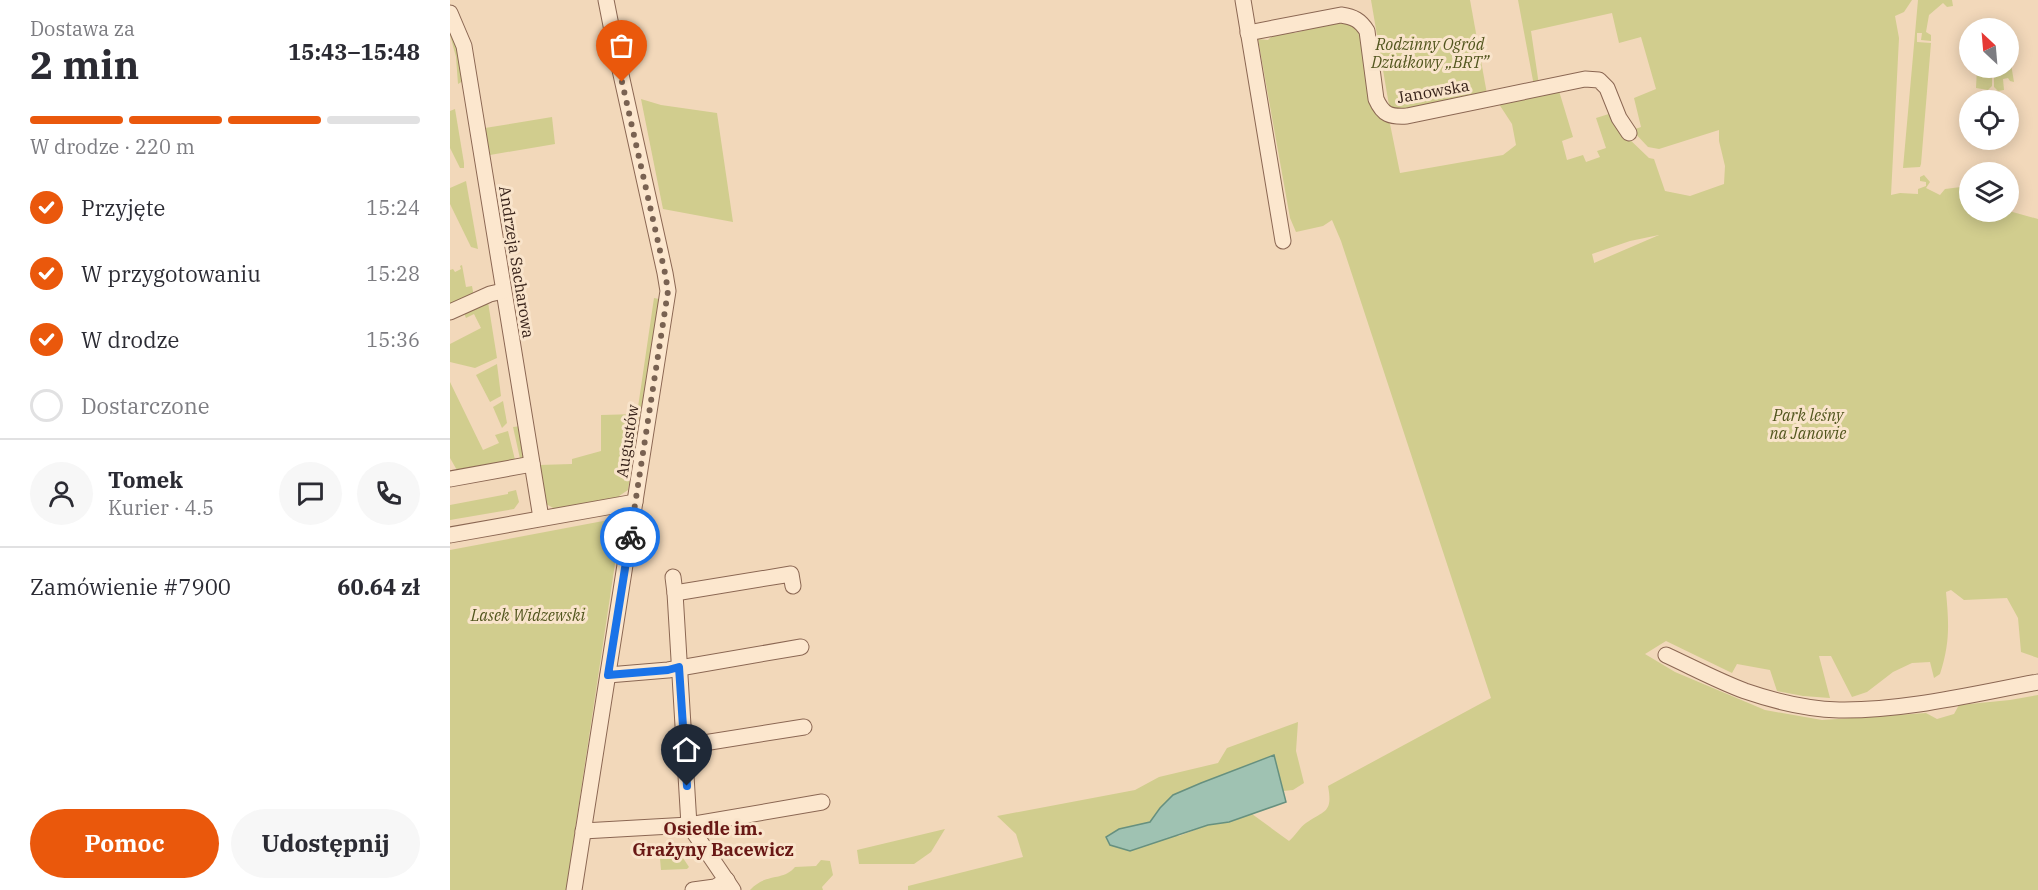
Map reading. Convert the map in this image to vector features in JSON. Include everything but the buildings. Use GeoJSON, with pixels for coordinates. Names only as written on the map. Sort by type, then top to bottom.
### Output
{"type":"FeatureCollection","features":[{"type":"Feature","properties":{"kind":"street","name":"Augustów"},"geometry":{"type":"LineString","coordinates":[[574,890],[668,291],[606,0]]}},
{"type":"Feature","properties":{"kind":"street"},"geometry":{"type":"LineString","coordinates":[[1243,0],[1283,241]]}},
{"type":"Feature","properties":{"kind":"street","name":"Andrzeja Sacharowa"},"geometry":{"type":"LineString","coordinates":[[450,13],[464,46],[541,519]]}},
{"type":"Feature","properties":{"kind":"street","name":"Janowska"},"geometry":{"type":"LineString","coordinates":[[1248,33],[1341,15],[1353,16],[1367,31],[1376,99],[1385,114],[1394,117],[1585,79],[1599,80],[1607,88],[1619,118],[1629,134]]}},
{"type":"Feature","properties":{"kind":"street"},"geometry":{"type":"LineString","coordinates":[[450,312],[490,294],[504,291]]}},
{"type":"Feature","properties":{"kind":"street"},"geometry":{"type":"LineString","coordinates":[[452,474],[532,464]]}},
{"type":"Feature","properties":{"kind":"street"},"geometry":{"type":"LineString","coordinates":[[450,535],[636,502]]}},
{"type":"Feature","properties":{"kind":"street"},"geometry":{"type":"LineString","coordinates":[[675,593],[791,574],[793,586]]}},
{"type":"Feature","properties":{"kind":"street"},"geometry":{"type":"LineString","coordinates":[[674,577],[689,825],[730,885],[693,890]]}},
{"type":"Feature","properties":{"kind":"street"},"geometry":{"type":"LineString","coordinates":[[608,675],[668,670],[801,647]]}},
{"type":"Feature","properties":{"kind":"street"},"geometry":{"type":"LineString","coordinates":[[1666,655],[1744,690],[1792,704],[1824,709],[1888,707],[2038,682]]}},
{"type":"Feature","properties":{"kind":"street"},"geometry":{"type":"LineString","coordinates":[[685,746],[804,727]]}},
{"type":"Feature","properties":{"kind":"street"},"geometry":{"type":"LineString","coordinates":[[583,831],[689,825],[822,802]]}},
{"type":"Feature","properties":{"kind":"green space","name":"Rodzinny Ogród Działkowy „BRT”"},"geometry":{"type":"Polygon","coordinates":[[[1371,0],[1470,0],[1487,94],[1390,111],[1371,0]]]}},
{"type":"Feature","properties":{"kind":"green space","name":"Park leśny na Janowie"},"geometry":{"type":"Polygon","coordinates":[[[1518,0],[1912,0],[1904,12],[1895,16],[1899,38],[1891,195],[1918,194],[1918,189],[1926,186],[1926,182],[1920,181],[1920,177],[1924,175],[1930,182],[1926,188],[1940,195],[1945,189],[1959,187],[1959,222],[2019,222],[2019,214],[2038,219],[2038,658],[2021,652],[2018,618],[2007,598],[1964,600],[1951,590],[1946,592],[1948,633],[1946,653],[1940,674],[1934,678],[1930,662],[1912,663],[1893,672],[1867,692],[1852,697],[1831,656],[1819,656],[1830,698],[1777,691],[1770,670],[1737,664],[1732,673],[1666,641],[1645,654],[1675,672],[1765,710],[1822,720],[1926,713],[1937,719],[1954,714],[1959,705],[2038,695],[2038,890],[908,890],[908,886],[1023,857],[1016,834],[997,816],[1135,790],[1159,777],[1218,763],[1227,748],[1298,722],[1296,751],[1304,783],[1293,790],[1283,791],[1274,756],[1174,795],[1160,808],[1150,822],[1119,829],[1179,836],[1208,825],[1229,822],[1252,814],[1289,841],[1304,825],[1326,810],[1329,801],[1328,786],[1491,698],[1341,241],[1332,220],[1323,226],[1296,232],[1290,218],[1258,39],[1268,40],[1280,32],[1295,33],[1343,20],[1353,23],[1361,37],[1374,110],[1390,124],[1400,173],[1503,155],[1516,145],[1512,124],[1497,101],[1559,91],[1573,137],[1562,141],[1567,160],[1583,155],[1586,162],[1600,157],[1597,151],[1606,148],[1596,118],[1612,113],[1625,135],[1649,158],[1654,159],[1665,191],[1690,196],[1724,184],[1725,166],[1719,141],[1719,130],[1659,149],[1648,147],[1632,130],[1641,127],[1634,98],[1656,89],[1641,37],[1619,43],[1612,13],[1531,31],[1539,85],[1534,86],[1518,0]],[[1659,235],[1630,241],[1592,254],[1594,263],[1659,235]]]}},
{"type":"Feature","properties":{"kind":"green space"},"geometry":{"type":"Polygon","coordinates":[[[1918,0],[1952,0],[1953,6],[1947,7],[1943,3],[1929,15],[1926,32],[1931,35],[1931,41],[1921,40],[1922,33],[1917,33],[1917,42],[1931,43],[1921,164],[1920,167],[1903,168],[1918,0]]]}},
{"type":"Feature","properties":{"kind":"green space"},"geometry":{"type":"Polygon","coordinates":[[[450,27],[458,49],[463,81],[458,84],[456,57],[450,27]]]}},
{"type":"Feature","properties":{"kind":"green space"},"geometry":{"type":"Polygon","coordinates":[[[1976,78],[1992,78],[1992,86],[1988,90],[1976,88],[1976,78]]]}},
{"type":"Feature","properties":{"kind":"green space"},"geometry":{"type":"Polygon","coordinates":[[[1994,78],[2008,78],[2003,79],[2004,90],[1997,90],[1994,87],[1994,78]]]}},
{"type":"Feature","properties":{"kind":"green space"},"geometry":{"type":"Polygon","coordinates":[[[641,99],[661,105],[717,113],[733,222],[663,209],[641,99]]]}},
{"type":"Feature","properties":{"kind":"green space"},"geometry":{"type":"Polygon","coordinates":[[[455,109],[464,168],[460,168],[450,148],[450,111],[455,109]]]}},
{"type":"Feature","properties":{"kind":"green space"},"geometry":{"type":"Polygon","coordinates":[[[552,117],[555,144],[490,155],[485,128],[552,117]]]}},
{"type":"Feature","properties":{"kind":"green space"},"geometry":{"type":"Polygon","coordinates":[[[466,181],[478,249],[471,247],[450,204],[450,188],[466,181]]]}},
{"type":"Feature","properties":{"kind":"green space"},"geometry":{"type":"Polygon","coordinates":[[[462,265],[466,287],[472,286],[474,297],[450,308],[450,270],[453,269],[455,272],[461,269],[462,265]]]}},
{"type":"Feature","properties":{"kind":"green space"},"geometry":{"type":"Polygon","coordinates":[[[654,298],[659,299],[628,490],[619,496],[619,499],[557,510],[546,504],[539,465],[572,464],[572,459],[601,451],[601,415],[637,414],[654,298]]]}},
{"type":"Feature","properties":{"kind":"green space"},"geometry":{"type":"Polygon","coordinates":[[[488,302],[497,358],[475,368],[450,362],[450,344],[481,328],[474,314],[466,318],[464,313],[488,302]]]}},
{"type":"Feature","properties":{"kind":"green space"},"geometry":{"type":"Polygon","coordinates":[[[497,364],[501,396],[490,402],[476,375],[497,364]]]}},
{"type":"Feature","properties":{"kind":"green space"},"geometry":{"type":"Polygon","coordinates":[[[450,382],[483,450],[499,443],[495,435],[508,431],[516,464],[458,472],[450,458],[450,382]]]}},
{"type":"Feature","properties":{"kind":"green space"},"geometry":{"type":"Polygon","coordinates":[[[503,401],[507,423],[502,428],[493,407],[503,401]]]}},
{"type":"Feature","properties":{"kind":"green space"},"geometry":{"type":"Polygon","coordinates":[[[521,426],[526,457],[521,463],[513,427],[521,426]]]}},
{"type":"Feature","properties":{"kind":"green space"},"geometry":{"type":"Polygon","coordinates":[[[516,490],[519,502],[514,509],[450,520],[450,505],[508,494],[516,490]]]}},
{"type":"Feature","properties":{"kind":"green space","name":"Lasek Widzewski"},"geometry":{"type":"Polygon","coordinates":[[[619,518],[621,524],[566,890],[450,890],[450,550],[619,518]]]}},
{"type":"Feature","properties":{"kind":"green space"},"geometry":{"type":"Polygon","coordinates":[[[945,829],[931,852],[914,864],[859,864],[857,850],[945,829]]]}},
{"type":"Feature","properties":{"kind":"green space"},"geometry":{"type":"Polygon","coordinates":[[[675,846],[689,867],[661,870],[659,847],[675,846]]]}},
{"type":"Feature","properties":{"kind":"green space"},"geometry":{"type":"Polygon","coordinates":[[[821,860],[830,861],[833,875],[822,887],[823,890],[750,890],[756,884],[790,872],[795,867],[816,866],[821,860]]]}},
{"type":"Feature","properties":{"kind":"shaded area"},"geometry":{"type":"Polygon","coordinates":[[[1274,755],[1286,802],[1229,822],[1208,825],[1130,851],[1110,845],[1106,837],[1119,829],[1150,822],[1173,795],[1274,755]]]}},
{"type":"Feature","properties":{"kind":"way so far"},"geometry":{"type":"LineString","coordinates":[[622,82],[668,291],[630,537]]}},
{"type":"Feature","properties":{"kind":"district","name":"Osiedle im. Grażyny Bacewicz"},"geometry":{"type":"Point","coordinates":[713,838]}},
{"type":"Feature","properties":{"kind":"route"},"geometry":{"type":"LineString","coordinates":[[630,537],[608,675],[679,667],[687,786]]}}]}
